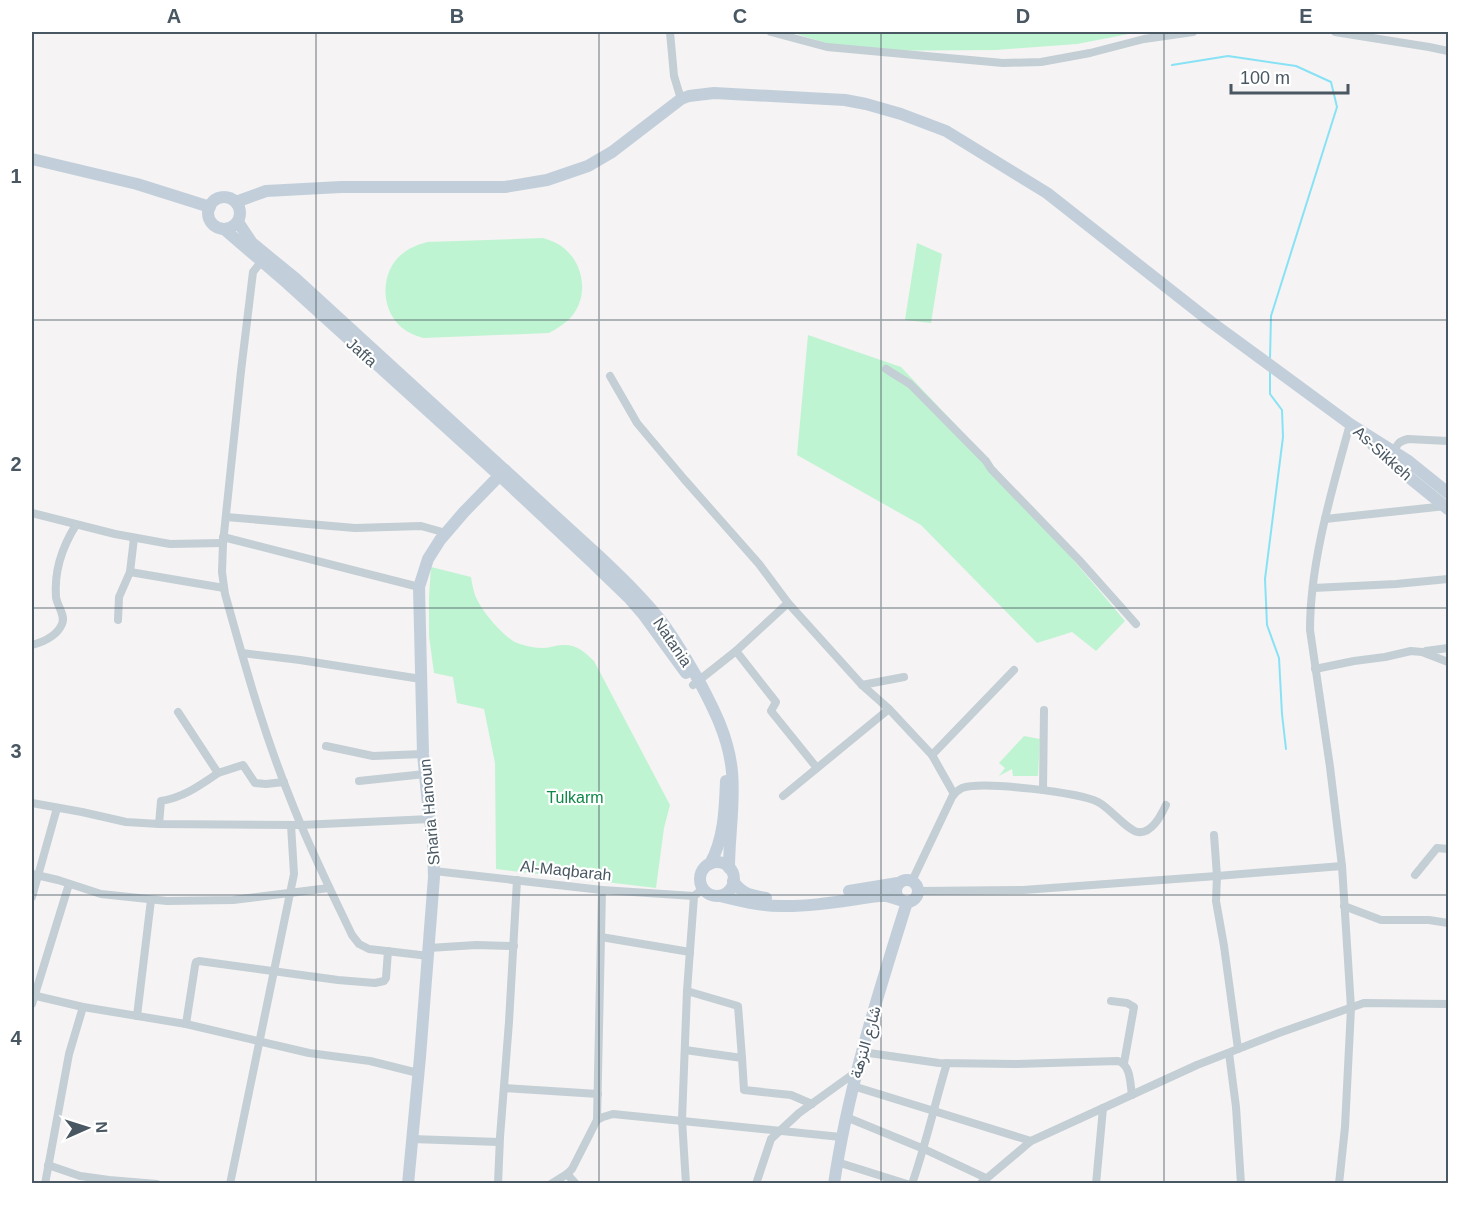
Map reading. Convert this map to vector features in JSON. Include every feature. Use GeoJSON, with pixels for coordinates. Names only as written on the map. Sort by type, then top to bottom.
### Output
{"type":"FeatureCollection","features":[{"type":"Feature","properties":{"kind":"street"},"geometry":{"type":"LineString","coordinates":[[670,32],[673,69],[681,99]]}},
{"type":"Feature","properties":{"kind":"street"},"geometry":{"type":"LineString","coordinates":[[771,32],[828,48],[1003,63],[1041,62],[1090,53],[1144,39],[1194,32]]}},
{"type":"Feature","properties":{"kind":"street"},"geometry":{"type":"LineString","coordinates":[[1335,32],[1449,51]]}},
{"type":"Feature","properties":{"kind":"street"},"geometry":{"type":"LineString","coordinates":[[236,202],[266,191],[379,187],[505,187],[547,180],[588,166],[612,152],[681,99],[701,94],[845,100],[866,104],[946,131],[1047,193],[1206,318],[1350,424],[1325,519],[1310,613],[1310,630],[1342,866],[1351,1008],[1345,1127],[1339,1184]]}},
{"type":"Feature","properties":{"kind":"street"},"geometry":{"type":"LineString","coordinates":[[32,159],[137,184],[210,207]]}},
{"type":"Feature","properties":{"kind":"street"},"geometry":{"type":"LineString","coordinates":[[222,197],[236,202],[240,212],[238,222],[234,226],[224,229],[211,222],[208,212],[217,199],[222,197]]}},
{"type":"Feature","properties":{"kind":"street","name":"Jaffa"},"geometry":{"type":"LineString","coordinates":[[238,222],[265,258],[502,473]]}},
{"type":"Feature","properties":{"kind":"street","name":"Jaffa"},"geometry":{"type":"LineString","coordinates":[[224,229],[265,258]]}},
{"type":"Feature","properties":{"kind":"street"},"geometry":{"type":"LineString","coordinates":[[265,258],[253,272],[251,285],[223,540],[222,572],[224,588],[242,653],[296,825],[356,940],[369,949],[429,952],[476,945],[514,946]]}},
{"type":"Feature","properties":{"kind":"street"},"geometry":{"type":"LineString","coordinates":[[886,369],[910,384],[986,461],[1136,624]]}},
{"type":"Feature","properties":{"kind":"street"},"geometry":{"type":"LineString","coordinates":[[610,376],[637,423],[759,564],[789,603],[862,685],[889,709],[932,755],[954,794]]}},
{"type":"Feature","properties":{"kind":"street","name":"As-Sikkeh"},"geometry":{"type":"LineString","coordinates":[[1350,424],[1407,459],[1449,493]]}},
{"type":"Feature","properties":{"kind":"street","name":"As-Sikkeh"},"geometry":{"type":"LineString","coordinates":[[1350,424],[1446,509]]}},
{"type":"Feature","properties":{"kind":"street"},"geometry":{"type":"LineString","coordinates":[[1394,452],[1396,445],[1402,440],[1449,441]]}},
{"type":"Feature","properties":{"kind":"street","name":"Sharia Hanoun"},"geometry":{"type":"LineString","coordinates":[[408,1184],[434,871],[433,838],[423,754],[419,586],[428,559],[446,533],[502,473]]}},
{"type":"Feature","properties":{"kind":"street","name":"Natania"},"geometry":{"type":"LineString","coordinates":[[502,473],[630,599],[696,683],[717,715],[726,737],[732,771],[733,800],[729,868]]}},
{"type":"Feature","properties":{"kind":"street"},"geometry":{"type":"LineString","coordinates":[[1325,519],[1446,509]]}},
{"type":"Feature","properties":{"kind":"street"},"geometry":{"type":"LineString","coordinates":[[32,513],[115,534],[171,544],[223,540],[419,586]]}},
{"type":"Feature","properties":{"kind":"street"},"geometry":{"type":"LineString","coordinates":[[226,517],[356,528],[421,526],[446,533]]}},
{"type":"Feature","properties":{"kind":"street"},"geometry":{"type":"LineString","coordinates":[[32,645],[52,636],[63,622],[56,600],[57,571],[64,545],[76,525]]}},
{"type":"Feature","properties":{"kind":"street"},"geometry":{"type":"LineString","coordinates":[[118,620],[118,597],[130,572],[134,537]]}},
{"type":"Feature","properties":{"kind":"street"},"geometry":{"type":"LineString","coordinates":[[130,572],[224,588]]}},
{"type":"Feature","properties":{"kind":"street"},"geometry":{"type":"LineString","coordinates":[[1313,588],[1449,579]]}},
{"type":"Feature","properties":{"kind":"street"},"geometry":{"type":"LineString","coordinates":[[696,683],[736,651],[789,603]]}},
{"type":"Feature","properties":{"kind":"street"},"geometry":{"type":"LineString","coordinates":[[1315,669],[1402,652],[1449,648]]}},
{"type":"Feature","properties":{"kind":"street"},"geometry":{"type":"LineString","coordinates":[[736,651],[776,702],[771,711],[818,768]]}},
{"type":"Feature","properties":{"kind":"street"},"geometry":{"type":"LineString","coordinates":[[1422,652],[1449,662]]}},
{"type":"Feature","properties":{"kind":"street"},"geometry":{"type":"LineString","coordinates":[[242,653],[421,680]]}},
{"type":"Feature","properties":{"kind":"street"},"geometry":{"type":"LineString","coordinates":[[932,755],[1014,670]]}},
{"type":"Feature","properties":{"kind":"street"},"geometry":{"type":"LineString","coordinates":[[862,685],[904,677]]}},
{"type":"Feature","properties":{"kind":"street","name":"Natania"},"geometry":{"type":"LineString","coordinates":[[696,683],[717,732],[725,769],[722,833],[717,852],[710,864]]}},
{"type":"Feature","properties":{"kind":"street"},"geometry":{"type":"LineString","coordinates":[[783,796],[889,709]]}},
{"type":"Feature","properties":{"kind":"street"},"geometry":{"type":"LineString","coordinates":[[1043,790],[1044,710]]}},
{"type":"Feature","properties":{"kind":"street"},"geometry":{"type":"LineString","coordinates":[[178,712],[218,773]]}},
{"type":"Feature","properties":{"kind":"street"},"geometry":{"type":"LineString","coordinates":[[326,746],[373,756],[423,754]]}},
{"type":"Feature","properties":{"kind":"street"},"geometry":{"type":"LineString","coordinates":[[159,824],[161,801],[190,792],[218,773],[243,765],[255,783],[284,782]]}},
{"type":"Feature","properties":{"kind":"street"},"geometry":{"type":"LineString","coordinates":[[359,781],[425,774]]}},
{"type":"Feature","properties":{"kind":"street"},"geometry":{"type":"LineString","coordinates":[[698,892],[745,903],[782,906],[879,896],[910,902],[916,898],[915,886],[954,794],[969,787],[1043,790],[1083,796],[1097,801],[1131,829],[1138,832],[1151,828],[1166,805]]}},
{"type":"Feature","properties":{"kind":"street"},"geometry":{"type":"LineString","coordinates":[[32,803],[126,822],[159,824],[296,825],[430,819]]}},
{"type":"Feature","properties":{"kind":"street"},"geometry":{"type":"LineString","coordinates":[[32,897],[35,875],[57,808]]}},
{"type":"Feature","properties":{"kind":"street"},"geometry":{"type":"LineString","coordinates":[[230,1184],[290,893],[296,825]]}},
{"type":"Feature","properties":{"kind":"street"},"geometry":{"type":"LineString","coordinates":[[1214,835],[1216,901],[1238,1049]]}},
{"type":"Feature","properties":{"kind":"street"},"geometry":{"type":"LineString","coordinates":[[1415,875],[1437,848],[1449,849]]}},
{"type":"Feature","properties":{"kind":"street"},"geometry":{"type":"LineString","coordinates":[[686,1184],[682,1120],[690,952],[700,875],[710,864],[723,864],[729,868],[738,888],[747,894],[766,898],[820,896],[905,880],[915,886],[1023,890],[1342,866]]}},
{"type":"Feature","properties":{"kind":"street","name":"Al-Maqbarah"},"geometry":{"type":"LineString","coordinates":[[434,871],[602,890],[698,892]]}},
{"type":"Feature","properties":{"kind":"street"},"geometry":{"type":"LineString","coordinates":[[35,875],[102,894],[151,900],[233,900],[329,888]]}},
{"type":"Feature","properties":{"kind":"street"},"geometry":{"type":"LineString","coordinates":[[498,1184],[510,1022],[517,880]]}},
{"type":"Feature","properties":{"kind":"street"},"geometry":{"type":"LineString","coordinates":[[720,896],[729,891],[734,881]]}},
{"type":"Feature","properties":{"kind":"street"},"geometry":{"type":"LineString","coordinates":[[898,883],[897,897],[903,901]]}},
{"type":"Feature","properties":{"kind":"street"},"geometry":{"type":"LineString","coordinates":[[69,884],[32,998],[186,1024],[309,1053],[370,1061],[418,1073]]}},
{"type":"Feature","properties":{"kind":"street"},"geometry":{"type":"LineString","coordinates":[[552,1184],[572,1169],[597,1120],[602,890]]}},
{"type":"Feature","properties":{"kind":"street"},"geometry":{"type":"LineString","coordinates":[[137,1016],[151,900]]}},
{"type":"Feature","properties":{"kind":"street","name":"شارع النزهة"},"geometry":{"type":"LineString","coordinates":[[834,1184],[841,1137],[856,1072],[903,901]]}},
{"type":"Feature","properties":{"kind":"street"},"geometry":{"type":"LineString","coordinates":[[1344,906],[1381,920],[1429,920],[1449,923]]}},
{"type":"Feature","properties":{"kind":"street"},"geometry":{"type":"LineString","coordinates":[[601,937],[690,952]]}},
{"type":"Feature","properties":{"kind":"street"},"geometry":{"type":"LineString","coordinates":[[186,1024],[196,962],[338,980],[381,982],[387,976],[388,951]]}},
{"type":"Feature","properties":{"kind":"street"},"geometry":{"type":"LineString","coordinates":[[687,992],[738,1006],[744,1090],[791,1095],[812,1104]]}},
{"type":"Feature","properties":{"kind":"street"},"geometry":{"type":"LineString","coordinates":[[1112,1001],[1134,1007],[1125,1063],[1132,1095]]}},
{"type":"Feature","properties":{"kind":"street"},"geometry":{"type":"LineString","coordinates":[[846,1117],[924,1149],[983,1181],[1031,1141],[1197,1065],[1238,1049],[1364,1003],[1449,1004]]}},
{"type":"Feature","properties":{"kind":"street"},"geometry":{"type":"LineString","coordinates":[[45,1184],[69,1054],[83,1007]]}},
{"type":"Feature","properties":{"kind":"street"},"geometry":{"type":"LineString","coordinates":[[685,1050],[742,1058]]}},
{"type":"Feature","properties":{"kind":"street"},"geometry":{"type":"LineString","coordinates":[[862,1052],[947,1063],[1118,1061],[1125,1063]]}},
{"type":"Feature","properties":{"kind":"street"},"geometry":{"type":"LineString","coordinates":[[1229,1053],[1236,1107],[1241,1184]]}},
{"type":"Feature","properties":{"kind":"street"},"geometry":{"type":"LineString","coordinates":[[912,1184],[924,1149],[947,1063]]}},
{"type":"Feature","properties":{"kind":"street"},"geometry":{"type":"LineString","coordinates":[[756,1184],[771,1139],[799,1113],[856,1072]]}},
{"type":"Feature","properties":{"kind":"street"},"geometry":{"type":"LineString","coordinates":[[853,1086],[1031,1141]]}},
{"type":"Feature","properties":{"kind":"street"},"geometry":{"type":"LineString","coordinates":[[504,1088],[597,1094]]}},
{"type":"Feature","properties":{"kind":"street"},"geometry":{"type":"LineString","coordinates":[[1096,1184],[1103,1108]]}},
{"type":"Feature","properties":{"kind":"street"},"geometry":{"type":"LineString","coordinates":[[597,1120],[614,1114],[841,1137]]}},
{"type":"Feature","properties":{"kind":"street"},"geometry":{"type":"LineString","coordinates":[[412,1139],[500,1142]]}},
{"type":"Feature","properties":{"kind":"street"},"geometry":{"type":"LineString","coordinates":[[837,1162],[907,1184]]}},
{"type":"Feature","properties":{"kind":"street"},"geometry":{"type":"LineString","coordinates":[[48,1165],[80,1176],[157,1184]]}},
{"type":"Feature","properties":{"kind":"street"},"geometry":{"type":"LineString","coordinates":[[567,1174],[576,1184]]}},
{"type":"Feature","properties":{"kind":"green space"},"geometry":{"type":"Polygon","coordinates":[[[790,32],[1139,32],[1077,44],[996,50],[852,51],[790,32]]]}},
{"type":"Feature","properties":{"kind":"green space"},"geometry":{"type":"Polygon","coordinates":[[[543,238],[556,243],[572,257],[581,276],[582,286],[578,307],[572,316],[549,333],[423,338],[404,330],[388,308],[386,289],[390,270],[395,261],[410,248],[427,242],[543,238]]]}},
{"type":"Feature","properties":{"kind":"green space"},"geometry":{"type":"Polygon","coordinates":[[[917,243],[942,254],[931,323],[905,320],[917,243]]]}},
{"type":"Feature","properties":{"kind":"green space"},"geometry":{"type":"Polygon","coordinates":[[[808,335],[901,367],[988,459],[1125,621],[1096,651],[1072,632],[1037,643],[921,525],[797,455],[808,335]]]}},
{"type":"Feature","properties":{"kind":"green space","name":"Tulkarm"},"geometry":{"type":"Polygon","coordinates":[[[431,567],[471,577],[475,595],[482,608],[511,640],[537,648],[562,645],[576,647],[594,661],[670,805],[664,828],[656,888],[496,869],[495,763],[484,709],[457,703],[453,677],[434,673],[429,636],[431,567]]]}},
{"type":"Feature","properties":{"kind":"green space"},"geometry":{"type":"Polygon","coordinates":[[[1024,736],[1040,739],[1038,776],[1013,776],[1012,769],[999,776],[1005,768],[999,763],[1024,736]]]}},
{"type":"Feature","properties":{"kind":"waterway"},"geometry":{"type":"LineString","coordinates":[[1172,65],[1228,56],[1296,66],[1331,82],[1337,107],[1271,316],[1270,358]]}},
{"type":"Feature","properties":{"kind":"waterway"},"geometry":{"type":"LineString","coordinates":[[1270,370],[1270,394],[1282,410],[1283,437],[1265,579],[1267,625],[1279,658],[1286,749]]}}]}
